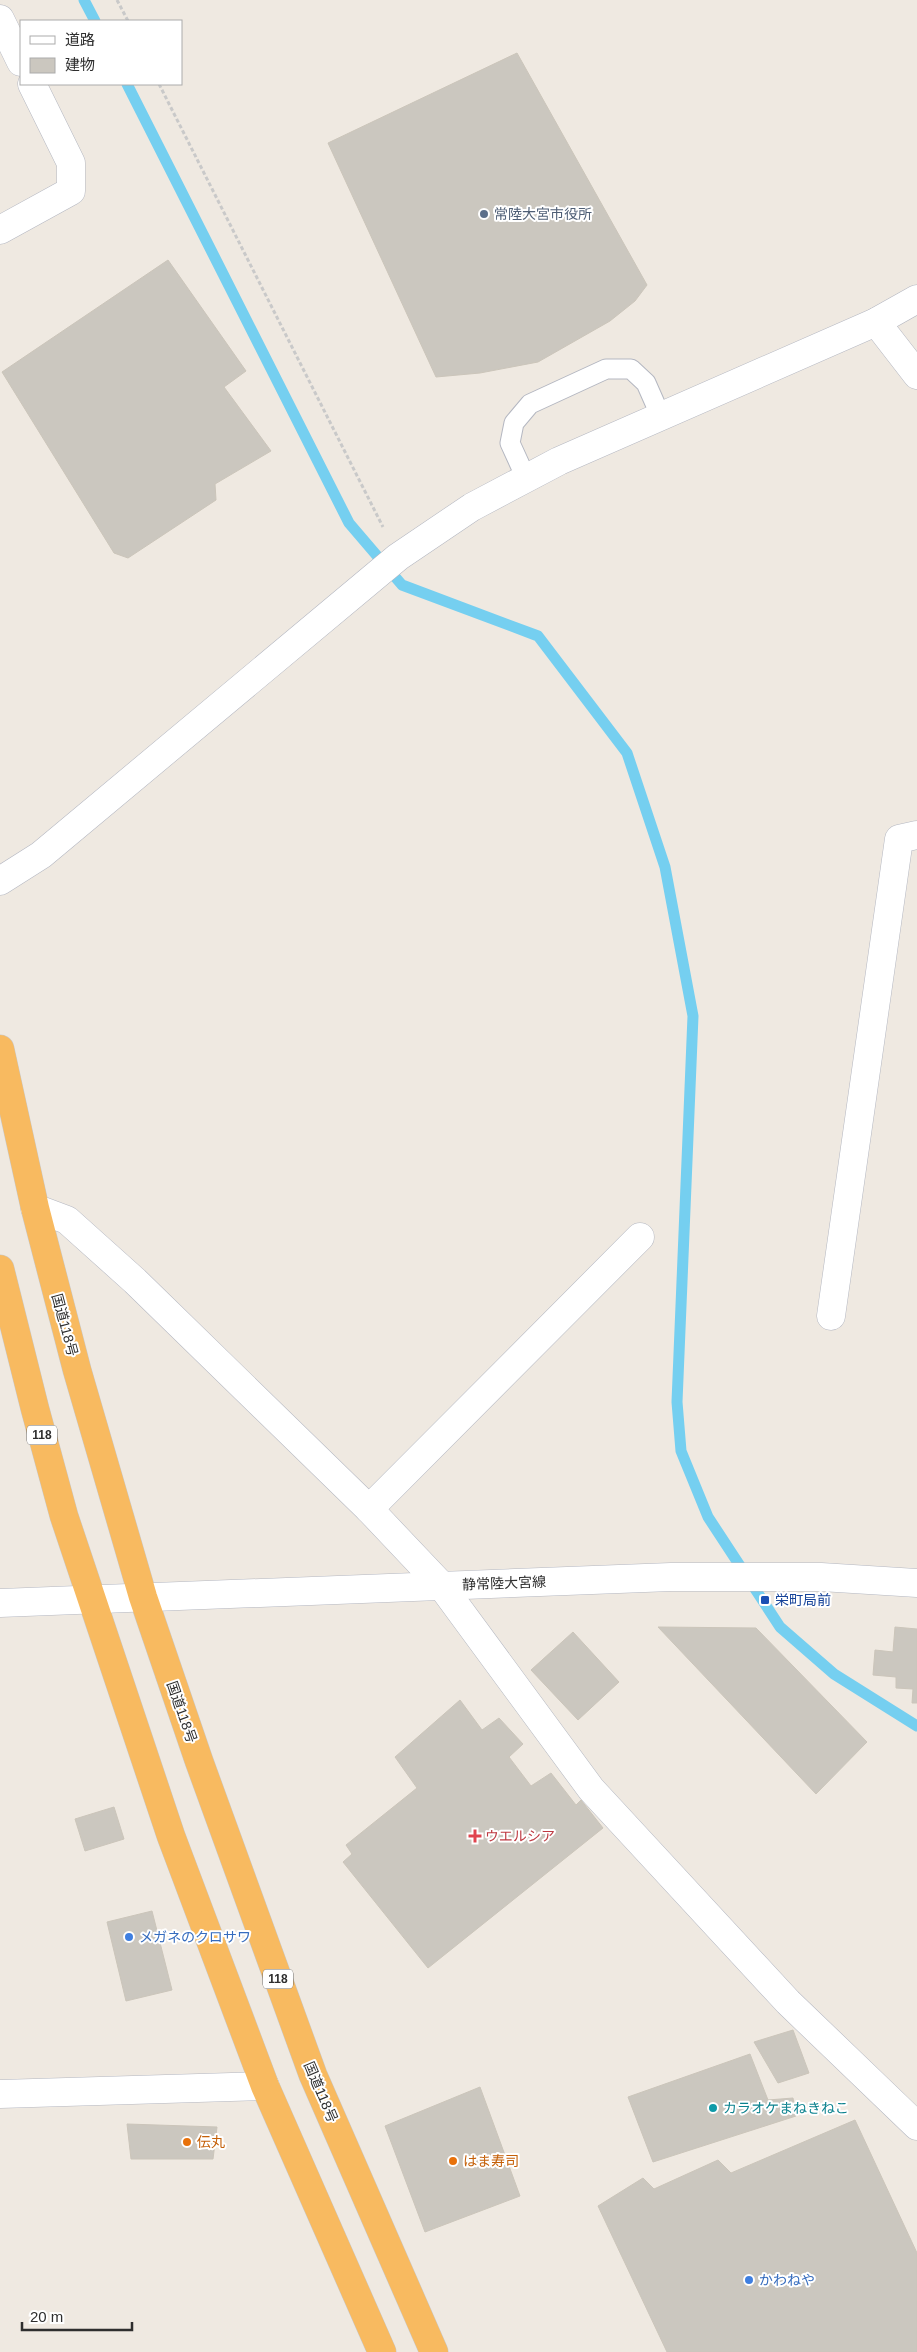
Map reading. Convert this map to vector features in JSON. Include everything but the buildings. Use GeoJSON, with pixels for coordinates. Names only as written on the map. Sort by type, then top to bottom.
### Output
{"type":"FeatureCollection","features":[{"type":"Feature","properties":{"kind":"highway","name":"国道118号"},"geometry":{"type":"LineString","coordinates":[[0,1049],[34,1208],[77,1370],[143,1597],[199,1761],[313,2075],[434,2352]]}},
{"type":"Feature","properties":{"kind":"highway","name":"118"},"geometry":{"type":"LineString","coordinates":[[0,1269],[37,1418],[90,1598],[171,1836],[265,2086],[382,2352]]}},
{"type":"Feature","properties":{"kind":"street"},"geometry":{"type":"LineString","coordinates":[[0,19],[20,60]]}},
{"type":"Feature","properties":{"kind":"street"},"geometry":{"type":"LineString","coordinates":[[0,230],[71,191],[71,163],[32,85]]}},
{"type":"Feature","properties":{"kind":"street"},"geometry":{"type":"LineString","coordinates":[[0,881],[41,855],[398,557],[472,507],[559,461],[876,322],[917,299]]}},
{"type":"Feature","properties":{"kind":"street"},"geometry":{"type":"LineString","coordinates":[[876,322],[917,375]]}},
{"type":"Feature","properties":{"kind":"street"},"geometry":{"type":"LineString","coordinates":[[831,1316],[899,839],[917,836]]}},
{"type":"Feature","properties":{"kind":"street"},"geometry":{"type":"LineString","coordinates":[[34,1208],[68,1220],[128,1275],[369,1509],[441,1585],[591,1789],[788,2002],[917,2126]]}},
{"type":"Feature","properties":{"kind":"street"},"geometry":{"type":"LineString","coordinates":[[369,1509],[640,1237]]}},
{"type":"Feature","properties":{"kind":"street","name":"静常陸大宮線"},"geometry":{"type":"LineString","coordinates":[[0,1603],[90,1598],[671,1577],[821,1578],[917,1583]]}},
{"type":"Feature","properties":{"kind":"street"},"geometry":{"type":"LineString","coordinates":[[0,2094],[265,2086]]}},
{"type":"Feature","properties":{"kind":"lane"},"geometry":{"type":"LineString","coordinates":[[526,478],[510,443],[514,423],[530,404],[606,369],[631,369],[646,383],[661,417]]}},
{"type":"Feature","properties":{"kind":"path"},"geometry":{"type":"LineString","coordinates":[[117,0],[127,20]]}},
{"type":"Feature","properties":{"kind":"path"},"geometry":{"type":"LineString","coordinates":[[160,85],[398,557]]}},
{"type":"Feature","properties":{"kind":"waterway"},"geometry":{"type":"LineString","coordinates":[[84,0],[94,20]]}},
{"type":"Feature","properties":{"kind":"waterway"},"geometry":{"type":"LineString","coordinates":[[128,85],[349,523],[402,585],[538,636],[627,753],[665,867],[693,1016],[677,1402],[681,1451],[708,1517],[780,1627],[834,1674],[917,1726]]}},
{"type":"Feature","properties":{"kind":"place","name":"常陸大宮市役所"},"geometry":{"type":"Point","coordinates":[484,214]}},
{"type":"Feature","properties":{"kind":"place","name":"栄町局前"},"geometry":{"type":"Point","coordinates":[765,1600]}},
{"type":"Feature","properties":{"kind":"place","name":"ウエルシア"},"geometry":{"type":"Point","coordinates":[475,1836]}},
{"type":"Feature","properties":{"kind":"place","name":"メガネのクロサワ"},"geometry":{"type":"Point","coordinates":[129,1937]}},
{"type":"Feature","properties":{"kind":"place","name":"カラオケまねきねこ"},"geometry":{"type":"Point","coordinates":[713,2108]}},
{"type":"Feature","properties":{"kind":"place","name":"伝丸"},"geometry":{"type":"Point","coordinates":[187,2142]}},
{"type":"Feature","properties":{"kind":"place","name":"はま寿司"},"geometry":{"type":"Point","coordinates":[453,2161]}},
{"type":"Feature","properties":{"kind":"place","name":"かわねや"},"geometry":{"type":"Point","coordinates":[749,2280]}}]}
